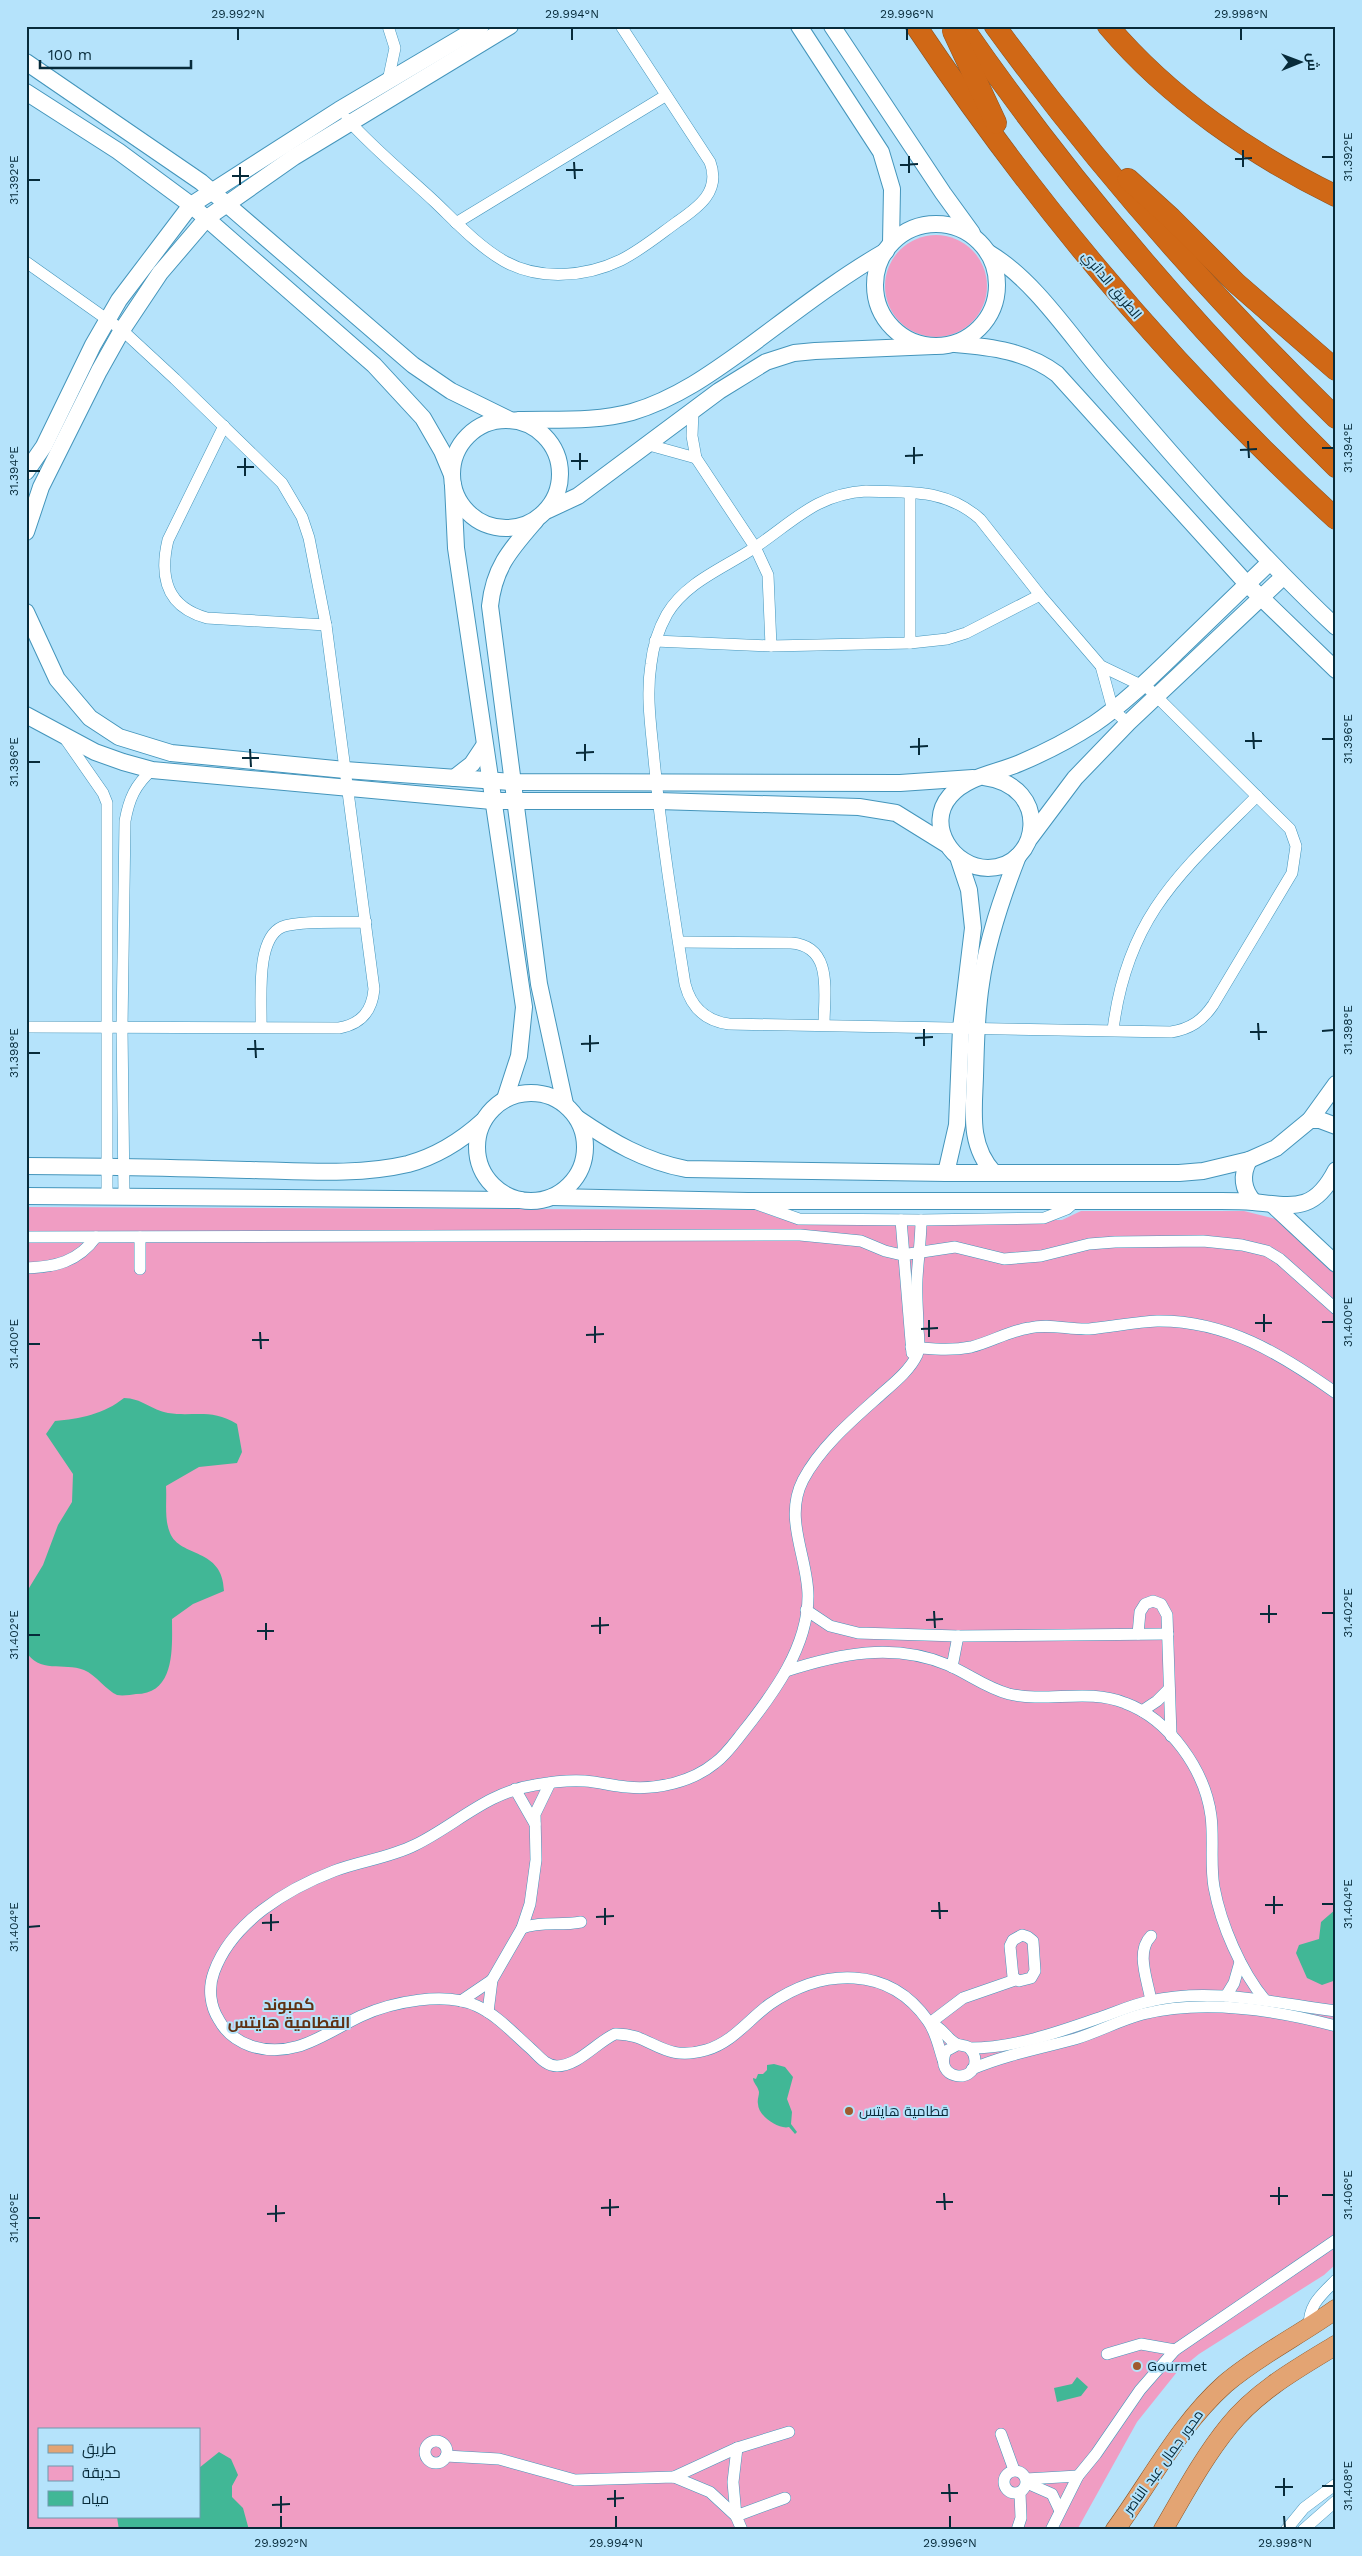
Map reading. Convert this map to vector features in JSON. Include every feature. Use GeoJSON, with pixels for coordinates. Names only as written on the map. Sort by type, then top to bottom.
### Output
{"type":"FeatureCollection","features":[{"type":"Feature","properties":{"kind":"highway","name":"الطريق الدائري"},"geometry":{"type":"LineString","coordinates":[[916,26],[1016,166],[1089,258],[1165,347],[1245,432],[1336,519]]}},
{"type":"Feature","properties":{"kind":"highway"},"geometry":{"type":"LineString","coordinates":[[951,26],[1016,166]]}},
{"type":"Feature","properties":{"kind":"highway"},"geometry":{"type":"LineString","coordinates":[[962,26],[1060,161],[1149,268],[1236,366],[1336,467]]}},
{"type":"Feature","properties":{"kind":"highway"},"geometry":{"type":"LineString","coordinates":[[995,26],[1093,151],[1204,282],[1336,418]]}},
{"type":"Feature","properties":{"kind":"highway"},"geometry":{"type":"LineString","coordinates":[[1108,26],[1160,78],[1210,119],[1264,156],[1336,196]]}},
{"type":"Feature","properties":{"kind":"highway"},"geometry":{"type":"LineString","coordinates":[[1093,151],[1153,200],[1242,289],[1336,370]]}},
{"type":"Feature","properties":{"kind":"main road","name":"محور جمال عبد الناصر"},"geometry":{"type":"LineString","coordinates":[[1115,2530],[1184,2429],[1210,2399],[1241,2372],[1309,2329],[1336,2309]]}},
{"type":"Feature","properties":{"kind":"main road"},"geometry":{"type":"LineString","coordinates":[[1163,2530],[1204,2460],[1230,2425],[1280,2381],[1336,2345]]}},
{"type":"Feature","properties":{"kind":"street"},"geometry":{"type":"LineString","coordinates":[[388,26],[395,48],[388,81]]}},
{"type":"Feature","properties":{"kind":"street"},"geometry":{"type":"LineString","coordinates":[[26,472],[44,446],[108,318],[151,255],[191,205],[211,190],[340,110],[481,26]]}},
{"type":"Feature","properties":{"kind":"street"},"geometry":{"type":"LineString","coordinates":[[26,532],[41,488],[99,371],[122,330],[160,273],[206,218],[294,157],[352,124],[510,26]]}},
{"type":"Feature","properties":{"kind":"street"},"geometry":{"type":"LineString","coordinates":[[340,110],[352,124],[456,223],[505,262],[524,270],[545,274],[565,274],[594,270],[634,253],[699,205],[710,193],[712,186],[713,170],[710,162],[665,96],[621,26]]}},
{"type":"Feature","properties":{"kind":"street"},"geometry":{"type":"LineString","coordinates":[[799,26],[881,152],[892,189],[888,247],[876,277],[875,286],[878,304],[887,321],[899,334],[916,343],[934,346]]}},
{"type":"Feature","properties":{"kind":"street"},"geometry":{"type":"LineString","coordinates":[[832,26],[943,193],[975,237],[989,253],[1021,277],[1269,563],[1336,627]]}},
{"type":"Feature","properties":{"kind":"street"},"geometry":{"type":"LineString","coordinates":[[26,62],[211,190],[315,283],[413,364],[450,391],[513,420],[533,426],[546,436],[555,449],[560,465],[561,481],[556,496],[542,515],[510,550],[499,568],[492,587],[490,606],[539,984],[565,1104]]}},
{"type":"Feature","properties":{"kind":"street"},"geometry":{"type":"LineString","coordinates":[[26,92],[118,151],[191,205],[393,384],[423,418],[442,451],[458,499],[467,512],[485,524],[507,529],[522,526],[578,496],[739,378],[766,362],[794,353],[955,344],[1016,352],[1044,364],[1057,374],[1247,584],[1336,670]]}},
{"type":"Feature","properties":{"kind":"street"},"geometry":{"type":"LineString","coordinates":[[456,223],[665,96]]}},
{"type":"Feature","properties":{"kind":"street"},"geometry":{"type":"LineString","coordinates":[[505,1099],[519,1056],[524,1007],[489,781],[454,533],[452,480],[454,461],[459,447],[468,435],[486,424],[513,420],[581,419],[632,412],[688,389],[910,230],[932,223],[955,226],[975,237]]}},
{"type":"Feature","properties":{"kind":"street"},"geometry":{"type":"LineString","coordinates":[[955,344],[971,336],[985,323],[994,307],[998,289],[996,271],[989,253]]}},
{"type":"Feature","properties":{"kind":"street"},"geometry":{"type":"LineString","coordinates":[[26,262],[108,318],[122,330],[257,457],[291,495],[309,538],[326,624],[374,989],[373,1000],[361,1020],[339,1028],[26,1027]]}},
{"type":"Feature","properties":{"kind":"street"},"geometry":{"type":"LineString","coordinates":[[728,362],[739,378]]}},
{"type":"Feature","properties":{"kind":"street"},"geometry":{"type":"LineString","coordinates":[[693,411],[692,436],[696,458],[762,560],[769,583],[771,646]]}},
{"type":"Feature","properties":{"kind":"street"},"geometry":{"type":"LineString","coordinates":[[224,426],[168,540],[165,553],[166,578],[175,602],[190,612],[208,618],[326,624]]}},
{"type":"Feature","properties":{"kind":"street"},"geometry":{"type":"LineString","coordinates":[[649,445],[696,458]]}},
{"type":"Feature","properties":{"kind":"street"},"geometry":{"type":"LineString","coordinates":[[861,492],[910,493],[947,498],[980,519],[1040,595],[1101,666],[1124,678],[1143,684],[1290,829],[1296,846],[1296,864],[1213,1005],[1200,1021],[1181,1030],[1171,1032],[729,1024],[708,1018],[693,1004],[688,994],[679,942],[658,801],[649,690],[655,641],[668,614],[688,590],[755,547],[801,512],[832,497],[861,492]]}},
{"type":"Feature","properties":{"kind":"street"},"geometry":{"type":"LineString","coordinates":[[910,493],[910,643]]}},
{"type":"Feature","properties":{"kind":"street"},"geometry":{"type":"LineString","coordinates":[[946,844],[941,829],[942,813],[948,798],[959,786],[1020,763],[1072,738],[1113,710],[1143,684],[1269,563]]}},
{"type":"Feature","properties":{"kind":"street"},"geometry":{"type":"LineString","coordinates":[[994,1173],[981,1156],[974,1136],[968,1028],[987,950],[1018,856],[1075,778],[1128,723],[1157,698],[1283,577]]}},
{"type":"Feature","properties":{"kind":"street"},"geometry":{"type":"LineString","coordinates":[[655,641],[771,646],[910,643],[947,639],[966,633],[1040,595]]}},
{"type":"Feature","properties":{"kind":"street"},"geometry":{"type":"LineString","coordinates":[[26,612],[50,668],[66,691],[90,718],[119,737],[171,753],[346,770],[512,782],[900,783],[979,778],[1000,779],[1014,786],[1024,797],[1030,812],[1032,827],[1028,842]]}},
{"type":"Feature","properties":{"kind":"street"},"geometry":{"type":"LineString","coordinates":[[1101,666],[1113,710],[1128,723]]}},
{"type":"Feature","properties":{"kind":"street"},"geometry":{"type":"LineString","coordinates":[[26,715],[64,736],[122,762],[152,770],[492,801],[658,801],[881,809],[908,819],[946,844],[959,860],[969,890],[973,928],[968,1028],[956,1125],[946,1173]]}},
{"type":"Feature","properties":{"kind":"street"},"geometry":{"type":"LineString","coordinates":[[64,736],[107,803],[107,1195]]}},
{"type":"Feature","properties":{"kind":"street"},"geometry":{"type":"LineString","coordinates":[[454,778],[472,764],[484,746]]}},
{"type":"Feature","properties":{"kind":"street"},"geometry":{"type":"LineString","coordinates":[[124,1195],[122,1028],[125,821],[128,804],[141,780],[152,770]]}},
{"type":"Feature","properties":{"kind":"street"},"geometry":{"type":"LineString","coordinates":[[1113,1030],[1124,973],[1134,946],[1156,905],[1176,878],[1257,796]]}},
{"type":"Feature","properties":{"kind":"street"},"geometry":{"type":"LineString","coordinates":[[959,860],[973,866],[989,868],[1004,865],[1018,856]]}},
{"type":"Feature","properties":{"kind":"street"},"geometry":{"type":"LineString","coordinates":[[108,913],[124,913]]}},
{"type":"Feature","properties":{"kind":"street"},"geometry":{"type":"LineString","coordinates":[[262,1027],[264,950],[270,936],[289,925],[366,922]]}},
{"type":"Feature","properties":{"kind":"street"},"geometry":{"type":"LineString","coordinates":[[679,942],[792,943],[808,947],[815,952],[824,967],[824,1025]]}},
{"type":"Feature","properties":{"kind":"street"},"geometry":{"type":"LineString","coordinates":[[26,1166],[124,1166],[321,1171],[392,1167],[441,1151],[470,1133],[483,1121],[489,1112],[505,1099],[520,1094],[536,1092],[551,1096],[565,1104],[577,1118],[631,1152],[664,1165],[686,1169],[946,1173],[1179,1173],[1224,1167],[1250,1160],[1276,1148],[1310,1120],[1336,1084]]}},
{"type":"Feature","properties":{"kind":"street"},"geometry":{"type":"LineString","coordinates":[[552,1197],[565,1189],[576,1177],[583,1163],[585,1148],[583,1132],[577,1118]]}},
{"type":"Feature","properties":{"kind":"street"},"geometry":{"type":"LineString","coordinates":[[1310,1120],[1320,1120],[1336,1126]]}},
{"type":"Feature","properties":{"kind":"street"},"geometry":{"type":"LineString","coordinates":[[483,1121],[477,1149],[480,1163],[486,1176],[495,1187],[507,1195],[520,1200]]}},
{"type":"Feature","properties":{"kind":"street"},"geometry":{"type":"LineString","coordinates":[[1250,1160],[1246,1167],[1243,1182],[1248,1196],[1254,1202]]}},
{"type":"Feature","properties":{"kind":"street"},"geometry":{"type":"LineString","coordinates":[[26,1196],[124,1195],[536,1201],[552,1197],[748,1201],[1254,1202],[1274,1206],[1290,1206],[1306,1203],[1321,1193],[1336,1170]]}},
{"type":"Feature","properties":{"kind":"street"},"geometry":{"type":"LineString","coordinates":[[748,1201],[799,1219],[901,1220],[1044,1218],[1061,1212],[1076,1201]]}},
{"type":"Feature","properties":{"kind":"street"},"geometry":{"type":"LineString","coordinates":[[1274,1206],[1336,1264]]}},
{"type":"Feature","properties":{"kind":"street"},"geometry":{"type":"LineString","coordinates":[[901,1220],[902,1255],[915,1348]]}},
{"type":"Feature","properties":{"kind":"street"},"geometry":{"type":"LineString","coordinates":[[921,1220],[921,1254],[916,1288],[914,1359],[898,1378],[842,1430],[808,1472],[800,1488],[795,1505],[795,1522],[806,1581],[806,1610],[801,1633],[786,1672],[762,1708],[730,1748],[715,1764],[695,1776],[672,1784],[632,1788],[588,1781],[550,1783],[515,1789],[474,1807],[418,1844],[388,1856],[334,1871],[271,1905],[253,1918],[230,1943],[215,1968],[211,1982],[210,1998],[214,2013],[222,2026],[233,2037],[246,2044],[279,2051],[299,2047],[382,2007],[413,2001],[461,2001],[478,2006],[500,2020],[547,2064],[558,2066],[582,2056],[616,2034],[637,2038],[659,2050],[674,2054],[707,2050],[728,2039],[779,1999],[805,1986],[842,1978],[867,1978],[891,1987],[914,2004],[930,2023],[947,2071],[953,2075],[966,2075],[972,2069],[998,2060],[1080,2037],[1136,2017],[1159,2012],[1201,2008],[1246,2010],[1299,2017],[1336,2026]]}},
{"type":"Feature","properties":{"kind":"street"},"geometry":{"type":"LineString","coordinates":[[1300,1231],[1336,1278]]}},
{"type":"Feature","properties":{"kind":"street"},"geometry":{"type":"LineString","coordinates":[[26,1237],[800,1235],[860,1241],[902,1255],[921,1254],[935,1249],[955,1247],[989,1257],[1018,1259],[1041,1256],[1089,1244],[1203,1241],[1242,1245],[1267,1251],[1280,1259],[1336,1309]]}},
{"type":"Feature","properties":{"kind":"street"},"geometry":{"type":"LineString","coordinates":[[26,1268],[50,1267],[68,1261],[84,1251],[96,1237]]}},
{"type":"Feature","properties":{"kind":"street"},"geometry":{"type":"LineString","coordinates":[[140,1237],[140,1269]]}},
{"type":"Feature","properties":{"kind":"street"},"geometry":{"type":"LineString","coordinates":[[915,1348],[941,1350],[965,1348],[1037,1326],[1086,1329],[1138,1322],[1182,1322],[1229,1332],[1257,1342],[1309,1373],[1336,1393]]}},
{"type":"Feature","properties":{"kind":"street"},"geometry":{"type":"LineString","coordinates":[[1138,1634],[1142,1608],[1145,1604],[1153,1601],[1161,1604],[1166,1611],[1168,1634],[1171,1736]]}},
{"type":"Feature","properties":{"kind":"street"},"geometry":{"type":"LineString","coordinates":[[806,1610],[822,1621],[847,1631],[958,1636],[1168,1634]]}},
{"type":"Feature","properties":{"kind":"street"},"geometry":{"type":"LineString","coordinates":[[952,1667],[958,1636]]}},
{"type":"Feature","properties":{"kind":"street"},"geometry":{"type":"LineString","coordinates":[[786,1672],[816,1662],[864,1652],[903,1654],[932,1659],[952,1667],[984,1686],[1010,1694],[1097,1696],[1124,1702],[1142,1710],[1171,1736],[1192,1765],[1206,1792],[1210,1816],[1214,1885],[1221,1911],[1247,1978],[1265,2000]]}},
{"type":"Feature","properties":{"kind":"street"},"geometry":{"type":"LineString","coordinates":[[1142,1710],[1157,1701],[1169,1689]]}},
{"type":"Feature","properties":{"kind":"street"},"geometry":{"type":"LineString","coordinates":[[488,2012],[492,1980],[522,1928],[530,1904],[535,1866],[535,1824],[538,1804],[550,1783]]}},
{"type":"Feature","properties":{"kind":"street"},"geometry":{"type":"LineString","coordinates":[[515,1789],[535,1824]]}},
{"type":"Feature","properties":{"kind":"street"},"geometry":{"type":"LineString","coordinates":[[530,1904],[544,1922]]}},
{"type":"Feature","properties":{"kind":"street"},"geometry":{"type":"LineString","coordinates":[[522,1928],[544,1922],[562,1925],[581,1922]]}},
{"type":"Feature","properties":{"kind":"street"},"geometry":{"type":"LineString","coordinates":[[1151,1936],[1145,1944],[1143,1954],[1151,2001]]}},
{"type":"Feature","properties":{"kind":"street"},"geometry":{"type":"LineString","coordinates":[[1226,1996],[1234,1983],[1240,1962]]}},
{"type":"Feature","properties":{"kind":"street"},"geometry":{"type":"LineString","coordinates":[[461,2001],[492,1980]]}},
{"type":"Feature","properties":{"kind":"street"},"geometry":{"type":"LineString","coordinates":[[930,2023],[963,1998],[1015,1980]]}},
{"type":"Feature","properties":{"kind":"street"},"geometry":{"type":"LineString","coordinates":[[930,2023],[941,2029],[957,2045],[970,2048],[1002,2046],[1048,2034],[1151,2001],[1191,1996],[1226,1996],[1265,2000],[1336,2011]]}},
{"type":"Feature","properties":{"kind":"street"},"geometry":{"type":"LineString","coordinates":[[943,2060],[946,2052],[957,2045]]}},
{"type":"Feature","properties":{"kind":"street"},"geometry":{"type":"LineString","coordinates":[[970,2048],[975,2058],[972,2069]]}},
{"type":"Feature","properties":{"kind":"street"},"geometry":{"type":"LineString","coordinates":[[1051,2530],[1078,2476],[1096,2454],[1140,2390],[1174,2350],[1336,2240]]}},
{"type":"Feature","properties":{"kind":"street"},"geometry":{"type":"LineString","coordinates":[[1309,2329],[1309,2315],[1312,2305],[1336,2280]]}},
{"type":"Feature","properties":{"kind":"street"},"geometry":{"type":"LineString","coordinates":[[1107,2354],[1141,2344],[1174,2350]]}},
{"type":"Feature","properties":{"kind":"street"},"geometry":{"type":"LineString","coordinates":[[446,2456],[499,2459],[575,2480],[674,2477],[737,2448],[789,2432]]}},
{"type":"Feature","properties":{"kind":"street"},"geometry":{"type":"LineString","coordinates":[[1001,2434],[1014,2470]]}},
{"type":"Feature","properties":{"kind":"street"},"geometry":{"type":"LineString","coordinates":[[737,2448],[733,2482],[736,2516],[742,2530]]}},
{"type":"Feature","properties":{"kind":"street"},"geometry":{"type":"LineString","coordinates":[[1014,2470],[1005,2476],[1005,2488],[1014,2494],[1024,2485],[1078,2476]]}},
{"type":"Feature","properties":{"kind":"street"},"geometry":{"type":"LineString","coordinates":[[1014,2470],[1019,2471],[1024,2485],[1021,2518],[1017,2530]]}},
{"type":"Feature","properties":{"kind":"street"},"geometry":{"type":"LineString","coordinates":[[674,2477],[710,2492],[736,2516]]}},
{"type":"Feature","properties":{"kind":"street"},"geometry":{"type":"LineString","coordinates":[[1286,2530],[1304,2508],[1336,2484]]}},
{"type":"Feature","properties":{"kind":"street"},"geometry":{"type":"LineString","coordinates":[[1024,2485],[1049,2492],[1055,2498],[1060,2510]]}},
{"type":"Feature","properties":{"kind":"street"},"geometry":{"type":"LineString","coordinates":[[736,2516],[786,2498]]}},
{"type":"Feature","properties":{"kind":"street"},"geometry":{"type":"LineString","coordinates":[[1303,2530],[1336,2501]]}},
{"type":"Feature","properties":{"kind":"green space"},"geometry":{"type":"Polygon","coordinates":[[[936,235],[956,239],[972,250],[983,266],[987,286],[983,306],[972,322],[956,333],[936,337],[916,333],[900,322],[889,306],[885,286],[889,266],[900,250],[916,239],[936,235]]]}},
{"type":"Feature","properties":{"kind":"green space"},"geometry":{"type":"Polygon","coordinates":[[[26,1207],[757,1210],[778,1218],[1062,1220],[1081,1211],[1244,1211],[1280,1220],[1336,1275],[1336,2264],[1324,2275],[1199,2354],[1177,2372],[1137,2422],[1077,2530],[26,2530],[26,1207]]]}},
{"type":"Feature","properties":{"kind":"water"},"geometry":{"type":"Polygon","coordinates":[[[124,1398],[136,1400],[168,1413],[202,1414],[228,1419],[237,1424],[242,1452],[237,1463],[199,1467],[166,1486],[166,1516],[170,1533],[175,1541],[209,1560],[217,1567],[222,1577],[224,1591],[193,1604],[172,1619],[171,1655],[165,1677],[158,1686],[149,1692],[132,1695],[117,1695],[113,1693],[93,1675],[84,1670],[37,1663],[26,1651],[26,1593],[43,1565],[58,1525],[72,1502],[73,1474],[46,1434],[55,1421],[74,1419],[100,1412],[124,1398]]]}},
{"type":"Feature","properties":{"kind":"water"},"geometry":{"type":"Polygon","coordinates":[[[1336,1909],[1336,1980],[1322,1985],[1307,1978],[1296,1953],[1299,1945],[1319,1939],[1321,1922],[1336,1909]]]}},
{"type":"Feature","properties":{"kind":"water"},"geometry":{"type":"Polygon","coordinates":[[[774,2064],[785,2067],[793,2077],[787,2099],[792,2112],[791,2124],[797,2132],[795,2134],[789,2127],[780,2126],[770,2121],[759,2109],[759,2092],[753,2078],[756,2079],[758,2074],[763,2074],[767,2070],[767,2065],[774,2064]]]}},
{"type":"Feature","properties":{"kind":"water"},"geometry":{"type":"Polygon","coordinates":[[[1077,2377],[1088,2387],[1081,2396],[1057,2402],[1054,2388],[1072,2384],[1077,2377]]]}},
{"type":"Feature","properties":{"kind":"water"},"geometry":{"type":"Polygon","coordinates":[[[219,2452],[231,2459],[238,2475],[232,2486],[232,2497],[243,2508],[249,2530],[196,2530],[187,2527],[173,2530],[119,2530],[117,2518],[200,2518],[200,2467],[219,2452]]]}},
{"type":"Feature","properties":{"kind":"place","name":"قطامية هايتس"},"geometry":{"type":"Point","coordinates":[849,2111]}},
{"type":"Feature","properties":{"kind":"place","name":"Gourmet"},"geometry":{"type":"Point","coordinates":[1137,2366]}},
{"type":"Feature","properties":{"kind":"district","name":"كمبوند القطامية هايتس"},"geometry":{"type":"Point","coordinates":[289,2013]}}]}
